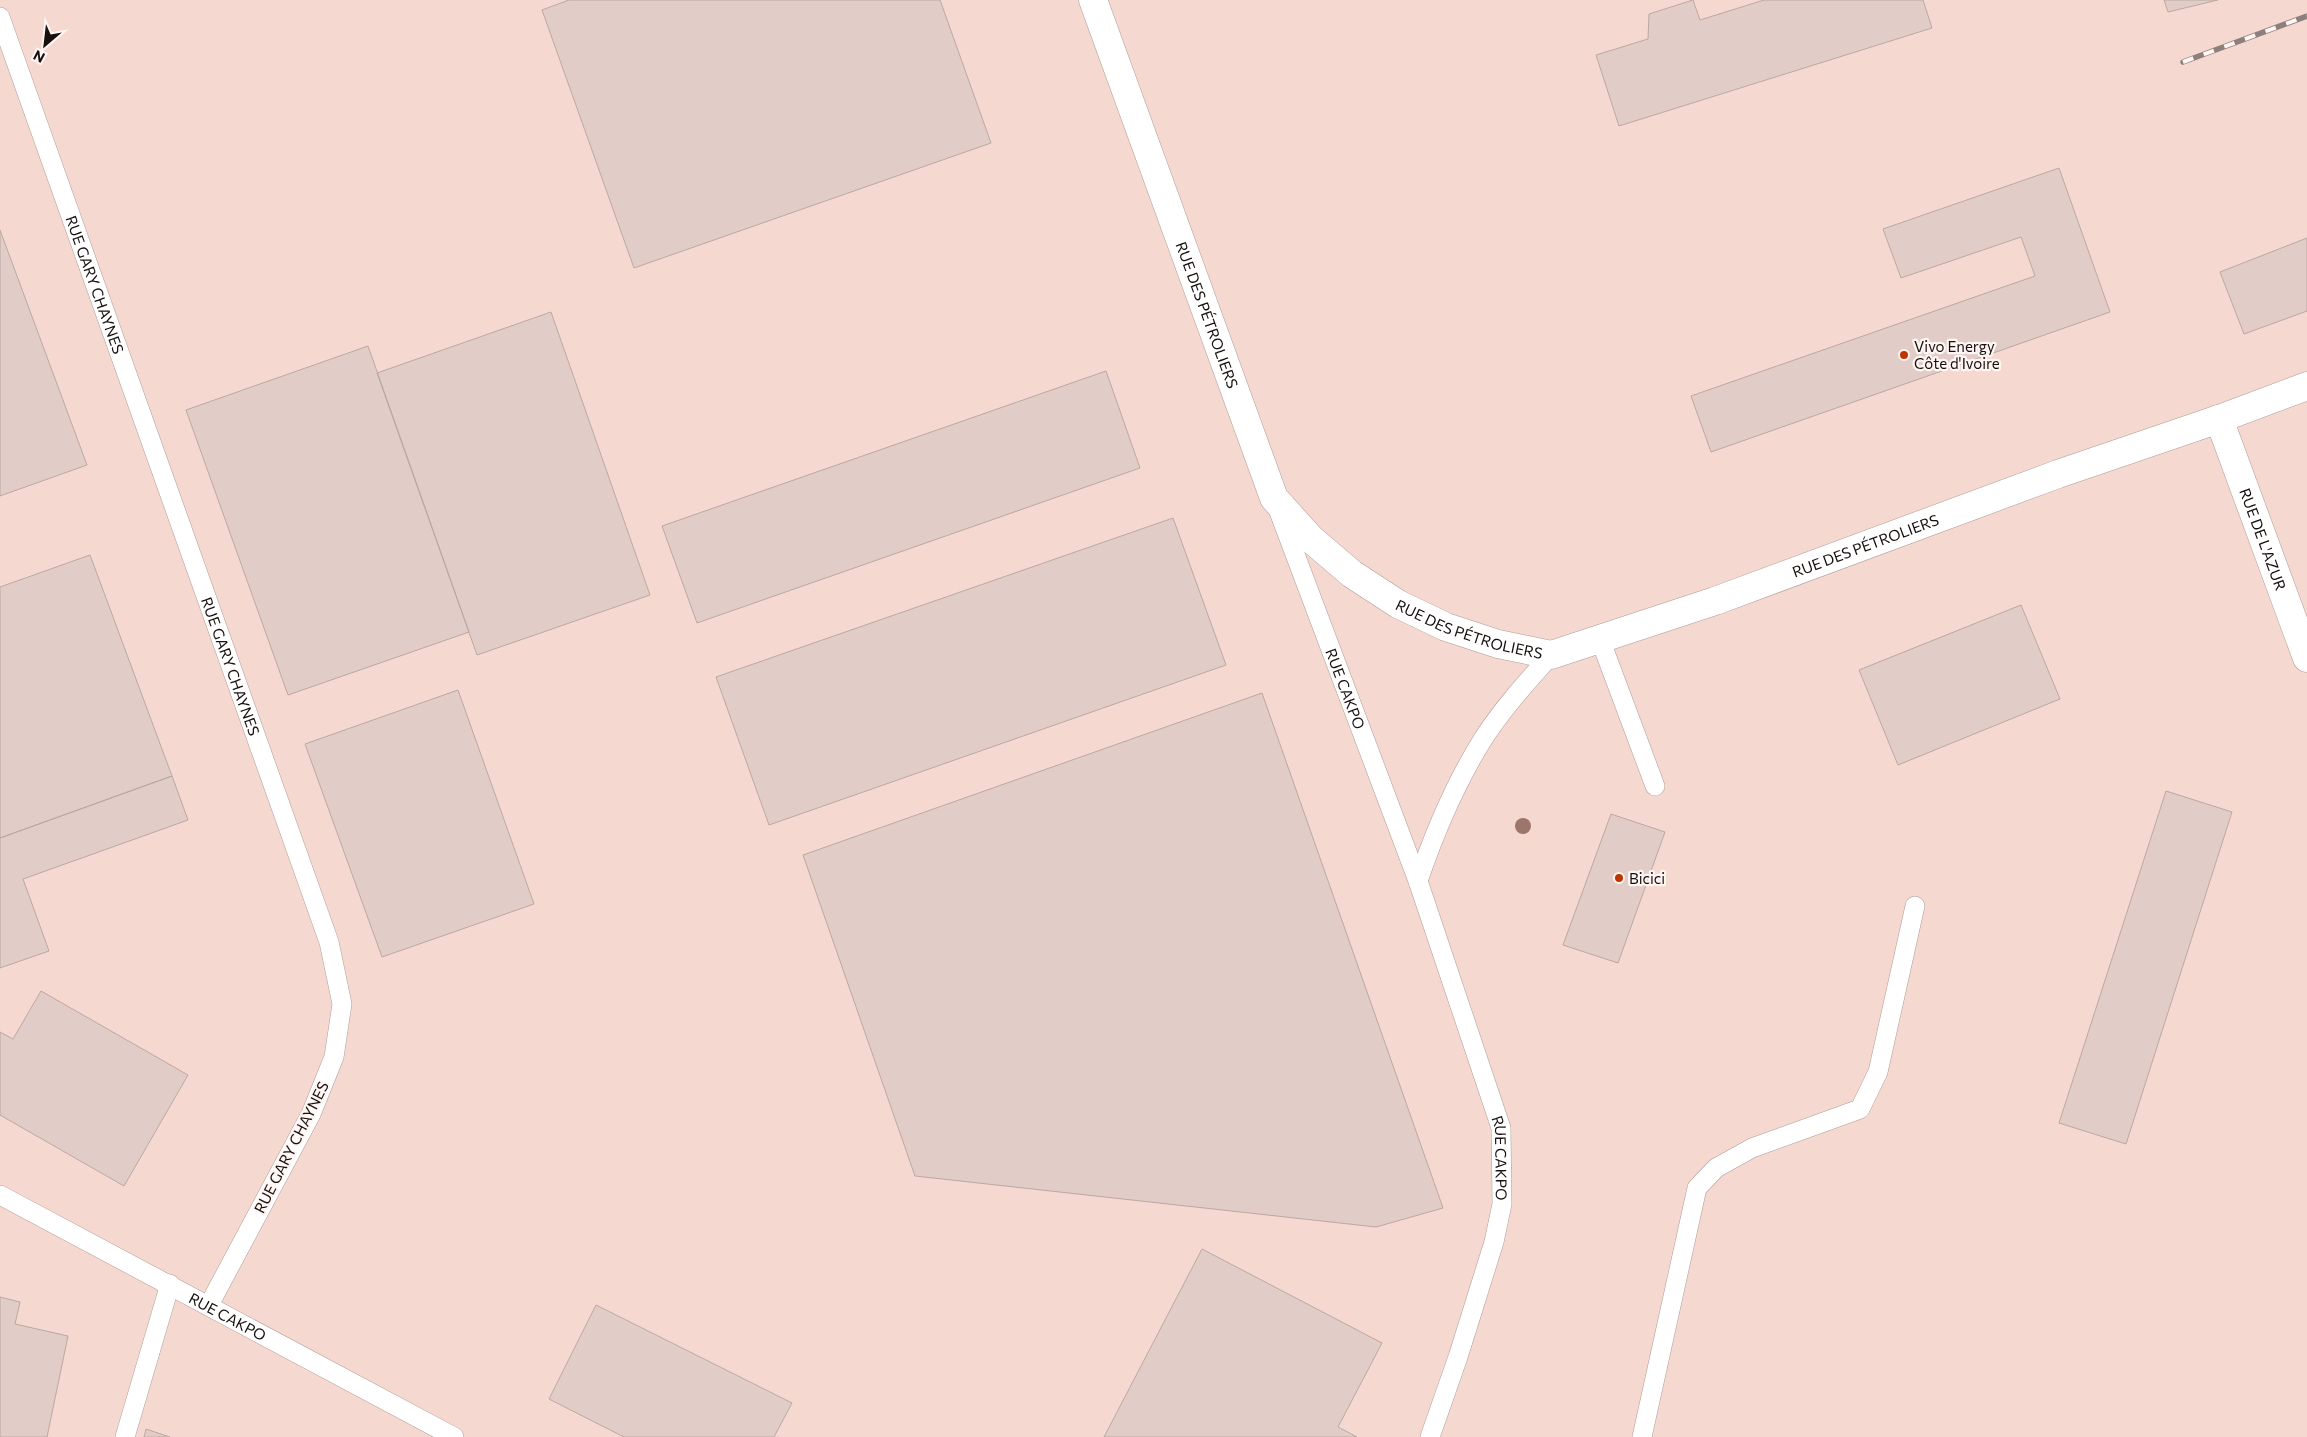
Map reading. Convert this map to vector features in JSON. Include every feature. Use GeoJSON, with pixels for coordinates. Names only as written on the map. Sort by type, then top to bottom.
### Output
{"type":"FeatureCollection","features":[{"type":"Feature","properties":{"kind":"street","name":"RUE DES PÉTROLIERS"},"geometry":{"type":"LineString","coordinates":[[1093,0],[1274,498],[1311,538],[1352,574],[1398,604],[1446,628],[1498,644],[1551,656],[1715,601],[2058,474],[2219,419],[2307,386]]}},
{"type":"Feature","properties":{"kind":"street","name":"RUE DE L'AZUR"},"geometry":{"type":"LineString","coordinates":[[2219,419],[2307,658]]}},
{"type":"Feature","properties":{"kind":"lane","name":"RUE GARY CHAYNES"},"geometry":{"type":"LineString","coordinates":[[0,17],[329,942],[342,1004],[334,1057],[311,1114],[209,1305]]}},
{"type":"Feature","properties":{"kind":"lane","name":"RUE CAKPO"},"geometry":{"type":"LineString","coordinates":[[1274,498],[1418,881],[1502,1128],[1502,1204],[1494,1242],[1458,1357],[1430,1437]]}},
{"type":"Feature","properties":{"kind":"lane"},"geometry":{"type":"LineString","coordinates":[[1600,639],[1655,786]]}},
{"type":"Feature","properties":{"kind":"lane"},"geometry":{"type":"LineString","coordinates":[[1418,881],[1439,823],[1457,783],[1475,752],[1516,695],[1551,656]]}},
{"type":"Feature","properties":{"kind":"lane"},"geometry":{"type":"LineString","coordinates":[[1642,1437],[1697,1188],[1716,1168],[1752,1148],[1860,1109],[1878,1072],[1914,906]]}},
{"type":"Feature","properties":{"kind":"lane","name":"RUE CAKPO"},"geometry":{"type":"LineString","coordinates":[[0,1194],[454,1437]]}},
{"type":"Feature","properties":{"kind":"lane"},"geometry":{"type":"LineString","coordinates":[[125,1437],[170,1284]]}},
{"type":"Feature","properties":{"kind":"shaded area"},"geometry":{"type":"Polygon","coordinates":[[[0,0],[2307,0],[2307,1437],[0,1437],[0,0]]]}},
{"type":"Feature","properties":{"kind":"building"},"geometry":{"type":"Polygon","coordinates":[[[569,0],[940,0],[991,143],[634,268],[542,10],[569,0]]]}},
{"type":"Feature","properties":{"kind":"building"},"geometry":{"type":"Polygon","coordinates":[[[1693,0],[1700,20],[1764,0],[1923,0],[1932,28],[1619,126],[1596,55],[1648,39],[1649,14],[1693,0]]]}},
{"type":"Feature","properties":{"kind":"building"},"geometry":{"type":"Polygon","coordinates":[[[2164,0],[2218,0],[2168,12],[2164,0]]]}},
{"type":"Feature","properties":{"kind":"building"},"geometry":{"type":"Polygon","coordinates":[[[2059,168],[2110,312],[1711,452],[1691,396],[2035,276],[2021,237],[1901,278],[1883,229],[2059,168]]]}},
{"type":"Feature","properties":{"kind":"building"},"geometry":{"type":"Polygon","coordinates":[[[0,230],[87,465],[0,496],[0,230]]]}},
{"type":"Feature","properties":{"kind":"building"},"geometry":{"type":"Polygon","coordinates":[[[2307,238],[2307,311],[2244,334],[2220,272],[2307,238]]]}},
{"type":"Feature","properties":{"kind":"building"},"geometry":{"type":"Polygon","coordinates":[[[551,312],[650,595],[477,655],[377,373],[551,312]]]}},
{"type":"Feature","properties":{"kind":"building"},"geometry":{"type":"Polygon","coordinates":[[[368,346],[469,632],[288,695],[186,410],[368,346]]]}},
{"type":"Feature","properties":{"kind":"building"},"geometry":{"type":"Polygon","coordinates":[[[1106,371],[1140,468],[697,623],[662,526],[1106,371]]]}},
{"type":"Feature","properties":{"kind":"building"},"geometry":{"type":"Polygon","coordinates":[[[1173,518],[1226,665],[769,825],[716,677],[1173,518]]]}},
{"type":"Feature","properties":{"kind":"building"},"geometry":{"type":"Polygon","coordinates":[[[90,555],[172,776],[0,838],[0,587],[90,555]]]}},
{"type":"Feature","properties":{"kind":"building"},"geometry":{"type":"Polygon","coordinates":[[[2021,605],[2060,699],[1898,765],[1859,670],[2021,605]]]}},
{"type":"Feature","properties":{"kind":"building"},"geometry":{"type":"Polygon","coordinates":[[[458,690],[534,904],[382,957],[305,744],[458,690]]]}},
{"type":"Feature","properties":{"kind":"building"},"geometry":{"type":"Polygon","coordinates":[[[1262,693],[1443,1208],[1376,1227],[915,1176],[803,855],[1262,693]]]}},
{"type":"Feature","properties":{"kind":"building"},"geometry":{"type":"Polygon","coordinates":[[[172,776],[188,820],[23,879],[49,951],[0,968],[0,838],[172,776]]]}},
{"type":"Feature","properties":{"kind":"building"},"geometry":{"type":"Polygon","coordinates":[[[2166,791],[2232,812],[2126,1144],[2059,1123],[2166,791]]]}},
{"type":"Feature","properties":{"kind":"building"},"geometry":{"type":"Polygon","coordinates":[[[1611,814],[1665,832],[1618,963],[1563,945],[1611,814]]]}},
{"type":"Feature","properties":{"kind":"building"},"geometry":{"type":"Polygon","coordinates":[[[41,991],[188,1075],[124,1186],[0,1115],[0,1032],[13,1039],[41,991]]]}},
{"type":"Feature","properties":{"kind":"building"},"geometry":{"type":"Polygon","coordinates":[[[1202,1249],[1382,1343],[1338,1427],[1357,1437],[1104,1437],[1202,1249]]]}},
{"type":"Feature","properties":{"kind":"building"},"geometry":{"type":"Polygon","coordinates":[[[0,1297],[20,1302],[15,1324],[68,1336],[47,1437],[0,1437],[0,1297]]]}},
{"type":"Feature","properties":{"kind":"building"},"geometry":{"type":"Polygon","coordinates":[[[596,1305],[792,1403],[774,1437],[624,1437],[549,1399],[596,1305]]]}},
{"type":"Feature","properties":{"kind":"building"},"geometry":{"type":"Polygon","coordinates":[[[146,1429],[170,1437],[144,1437],[146,1429]]]}},
{"type":"Feature","properties":{"kind":"railway"},"geometry":{"type":"LineString","coordinates":[[2183,62],[2307,16]]}},
{"type":"Feature","properties":{"kind":"place","name":"Vivo Energy Côte d'Ivoire"},"geometry":{"type":"Point","coordinates":[1904,355]}},
{"type":"Feature","properties":{"kind":"place","name":"Bicici"},"geometry":{"type":"Point","coordinates":[1619,878]}}]}
